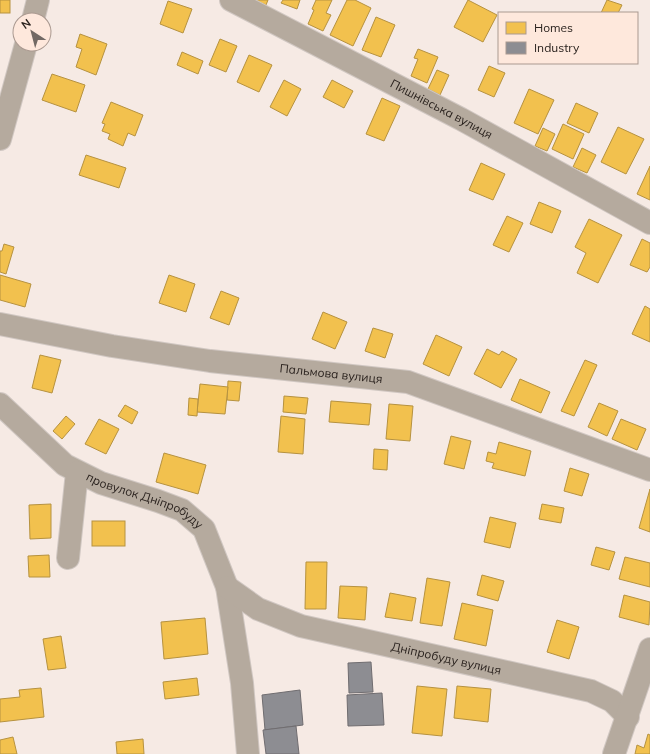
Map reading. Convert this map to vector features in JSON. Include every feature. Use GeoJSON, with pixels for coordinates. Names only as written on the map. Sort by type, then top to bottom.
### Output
{"type":"FeatureCollection","features":[{"type":"Feature","properties":{"kind":"street"},"geometry":{"type":"LineString","coordinates":[[34,12],[38,0]]}},
{"type":"Feature","properties":{"kind":"street","name":"Пишнівська вулиця"},"geometry":{"type":"LineString","coordinates":[[231,0],[460,119],[650,223]]}},
{"type":"Feature","properties":{"kind":"street"},"geometry":{"type":"LineString","coordinates":[[0,139],[24,52]]}},
{"type":"Feature","properties":{"kind":"street","name":"Пальмова вулиця"},"geometry":{"type":"LineString","coordinates":[[0,324],[112,346],[210,361],[408,382],[650,470]]}},
{"type":"Feature","properties":{"kind":"street","name":"провулок Дніпробуду"},"geometry":{"type":"LineString","coordinates":[[0,404],[65,465],[101,483],[158,500],[182,510],[204,529],[227,587],[242,683],[248,754]]}},
{"type":"Feature","properties":{"kind":"street"},"geometry":{"type":"LineString","coordinates":[[68,558],[77,472]]}},
{"type":"Feature","properties":{"kind":"street","name":"Дніпробуду вулиця"},"geometry":{"type":"LineString","coordinates":[[227,587],[258,609],[301,626],[591,691],[612,701],[628,717]]}},
{"type":"Feature","properties":{"kind":"street"},"geometry":{"type":"LineString","coordinates":[[614,754],[628,717],[650,649]]}},
{"type":"Feature","properties":{"kind":"building: Homes"},"geometry":{"type":"Polygon","coordinates":[[[0,0],[10,0],[10,13],[0,13],[0,0]]]}},
{"type":"Feature","properties":{"kind":"building: Homes"},"geometry":{"type":"Polygon","coordinates":[[[254,0],[268,0],[266,5],[254,0]]]}},
{"type":"Feature","properties":{"kind":"building: Homes"},"geometry":{"type":"Polygon","coordinates":[[[283,0],[300,0],[297,9],[281,3],[283,0]]]}},
{"type":"Feature","properties":{"kind":"building: Homes"},"geometry":{"type":"Polygon","coordinates":[[[316,0],[332,0],[326,13],[331,15],[323,31],[308,24],[314,10],[312,9],[316,0]]]}},
{"type":"Feature","properties":{"kind":"building: Homes"},"geometry":{"type":"Polygon","coordinates":[[[347,0],[355,0],[371,8],[353,46],[330,35],[347,0]]]}},
{"type":"Feature","properties":{"kind":"building: Homes"},"geometry":{"type":"Polygon","coordinates":[[[468,0],[497,15],[483,42],[454,27],[468,0]]]}},
{"type":"Feature","properties":{"kind":"building: Homes"},"geometry":{"type":"Polygon","coordinates":[[[607,0],[622,5],[618,12],[601,12],[607,0]]]}},
{"type":"Feature","properties":{"kind":"building: Homes"},"geometry":{"type":"Polygon","coordinates":[[[168,1],[192,9],[183,33],[160,24],[168,1]]]}},
{"type":"Feature","properties":{"kind":"building: Homes"},"geometry":{"type":"Polygon","coordinates":[[[376,17],[395,25],[381,57],[362,50],[376,17]]]}},
{"type":"Feature","properties":{"kind":"building: Homes"},"geometry":{"type":"Polygon","coordinates":[[[80,34],[107,44],[96,75],[76,67],[82,49],[76,47],[80,34]]]}},
{"type":"Feature","properties":{"kind":"building: Homes"},"geometry":{"type":"Polygon","coordinates":[[[220,39],[237,46],[226,72],[209,65],[220,39]]]}},
{"type":"Feature","properties":{"kind":"building: Homes"},"geometry":{"type":"Polygon","coordinates":[[[418,49],[438,57],[427,83],[411,76],[418,59],[414,58],[418,49]]]}},
{"type":"Feature","properties":{"kind":"building: Homes"},"geometry":{"type":"Polygon","coordinates":[[[182,52],[203,61],[198,74],[177,65],[182,52]]]}},
{"type":"Feature","properties":{"kind":"building: Homes"},"geometry":{"type":"Polygon","coordinates":[[[249,55],[272,65],[259,92],[237,82],[249,55]]]}},
{"type":"Feature","properties":{"kind":"building: Homes"},"geometry":{"type":"Polygon","coordinates":[[[489,66],[505,73],[494,97],[478,90],[489,66]]]}},
{"type":"Feature","properties":{"kind":"building: Homes"},"geometry":{"type":"Polygon","coordinates":[[[437,70],[449,75],[440,95],[428,89],[437,70]]]}},
{"type":"Feature","properties":{"kind":"building: Homes"},"geometry":{"type":"Polygon","coordinates":[[[52,74],[85,85],[76,112],[42,100],[52,74]]]}},
{"type":"Feature","properties":{"kind":"building: Homes"},"geometry":{"type":"Polygon","coordinates":[[[284,80],[301,89],[287,116],[270,107],[284,80]]]}},
{"type":"Feature","properties":{"kind":"building: Homes"},"geometry":{"type":"Polygon","coordinates":[[[332,80],[353,91],[344,108],[323,97],[332,80]]]}},
{"type":"Feature","properties":{"kind":"building: Homes"},"geometry":{"type":"Polygon","coordinates":[[[529,89],[554,100],[538,134],[514,123],[529,89]]]}},
{"type":"Feature","properties":{"kind":"building: Homes"},"geometry":{"type":"Polygon","coordinates":[[[382,98],[400,106],[384,141],[366,134],[382,98]]]}},
{"type":"Feature","properties":{"kind":"building: Homes"},"geometry":{"type":"Polygon","coordinates":[[[111,102],[143,115],[135,136],[128,133],[123,146],[108,139],[110,134],[102,131],[105,124],[102,123],[111,102]]]}},
{"type":"Feature","properties":{"kind":"building: Homes"},"geometry":{"type":"Polygon","coordinates":[[[576,103],[598,113],[589,133],[567,123],[576,103]]]}},
{"type":"Feature","properties":{"kind":"building: Homes"},"geometry":{"type":"Polygon","coordinates":[[[563,124],[584,134],[573,159],[552,149],[563,124]]]}},
{"type":"Feature","properties":{"kind":"building: Homes"},"geometry":{"type":"Polygon","coordinates":[[[618,127],[644,139],[626,174],[601,162],[618,127]]]}},
{"type":"Feature","properties":{"kind":"building: Homes"},"geometry":{"type":"Polygon","coordinates":[[[543,128],[555,134],[547,151],[535,146],[543,128]]]}},
{"type":"Feature","properties":{"kind":"building: Homes"},"geometry":{"type":"Polygon","coordinates":[[[582,148],[596,155],[587,173],[573,167],[582,148]]]}},
{"type":"Feature","properties":{"kind":"building: Homes"},"geometry":{"type":"Polygon","coordinates":[[[86,155],[126,168],[119,188],[79,175],[86,155]]]}},
{"type":"Feature","properties":{"kind":"building: Homes"},"geometry":{"type":"Polygon","coordinates":[[[481,163],[505,174],[493,200],[469,190],[481,163]]]}},
{"type":"Feature","properties":{"kind":"building: Homes"},"geometry":{"type":"Polygon","coordinates":[[[650,166],[650,200],[637,194],[650,166]]]}},
{"type":"Feature","properties":{"kind":"building: Homes"},"geometry":{"type":"Polygon","coordinates":[[[539,202],[561,211],[552,233],[530,224],[539,202]]]}},
{"type":"Feature","properties":{"kind":"building: Homes"},"geometry":{"type":"Polygon","coordinates":[[[507,216],[523,223],[509,252],[493,245],[507,216]]]}},
{"type":"Feature","properties":{"kind":"building: Homes"},"geometry":{"type":"Polygon","coordinates":[[[589,219],[622,235],[598,283],[577,273],[586,253],[575,247],[589,219]]]}},
{"type":"Feature","properties":{"kind":"building: Homes"},"geometry":{"type":"Polygon","coordinates":[[[642,239],[650,243],[650,267],[647,272],[630,265],[642,239]]]}},
{"type":"Feature","properties":{"kind":"building: Homes"},"geometry":{"type":"Polygon","coordinates":[[[4,244],[14,247],[6,274],[0,272],[0,251],[2,251],[4,244]]]}},
{"type":"Feature","properties":{"kind":"building: Homes"},"geometry":{"type":"Polygon","coordinates":[[[0,275],[31,284],[25,307],[0,300],[0,275]]]}},
{"type":"Feature","properties":{"kind":"building: Homes"},"geometry":{"type":"Polygon","coordinates":[[[169,275],[195,284],[186,312],[159,303],[169,275]]]}},
{"type":"Feature","properties":{"kind":"building: Homes"},"geometry":{"type":"Polygon","coordinates":[[[221,291],[239,298],[229,325],[210,318],[221,291]]]}},
{"type":"Feature","properties":{"kind":"building: Homes"},"geometry":{"type":"Polygon","coordinates":[[[645,306],[650,309],[650,342],[632,334],[645,306]]]}},
{"type":"Feature","properties":{"kind":"building: Homes"},"geometry":{"type":"Polygon","coordinates":[[[323,312],[347,322],[335,349],[312,339],[323,312]]]}},
{"type":"Feature","properties":{"kind":"building: Homes"},"geometry":{"type":"Polygon","coordinates":[[[373,328],[393,334],[385,358],[365,351],[373,328]]]}},
{"type":"Feature","properties":{"kind":"building: Homes"},"geometry":{"type":"Polygon","coordinates":[[[436,335],[462,347],[449,376],[423,364],[436,335]]]}},
{"type":"Feature","properties":{"kind":"building: Homes"},"geometry":{"type":"Polygon","coordinates":[[[487,349],[499,355],[502,351],[517,359],[501,388],[474,374],[487,349]]]}},
{"type":"Feature","properties":{"kind":"building: Homes"},"geometry":{"type":"Polygon","coordinates":[[[40,355],[61,360],[52,393],[32,388],[40,355]]]}},
{"type":"Feature","properties":{"kind":"building: Homes"},"geometry":{"type":"Polygon","coordinates":[[[585,360],[597,365],[574,416],[561,411],[585,360]]]}},
{"type":"Feature","properties":{"kind":"building: Homes"},"geometry":{"type":"Polygon","coordinates":[[[520,379],[550,392],[541,413],[511,400],[520,379]]]}},
{"type":"Feature","properties":{"kind":"building: Homes"},"geometry":{"type":"Polygon","coordinates":[[[228,381],[241,382],[239,401],[227,400],[228,381]]]}},
{"type":"Feature","properties":{"kind":"building: Homes"},"geometry":{"type":"Polygon","coordinates":[[[200,384],[228,387],[225,414],[197,412],[200,384]]]}},
{"type":"Feature","properties":{"kind":"building: Homes"},"geometry":{"type":"Polygon","coordinates":[[[284,396],[308,398],[306,414],[283,412],[284,396]]]}},
{"type":"Feature","properties":{"kind":"building: Homes"},"geometry":{"type":"Polygon","coordinates":[[[189,398],[198,399],[197,416],[188,415],[189,398]]]}},
{"type":"Feature","properties":{"kind":"building: Homes"},"geometry":{"type":"Polygon","coordinates":[[[331,401],[371,404],[369,425],[329,422],[331,401]]]}},
{"type":"Feature","properties":{"kind":"building: Homes"},"geometry":{"type":"Polygon","coordinates":[[[599,403],[618,411],[607,436],[588,427],[599,403]]]}},
{"type":"Feature","properties":{"kind":"building: Homes"},"geometry":{"type":"Polygon","coordinates":[[[389,404],[413,406],[410,441],[386,439],[389,404]]]}},
{"type":"Feature","properties":{"kind":"building: Homes"},"geometry":{"type":"Polygon","coordinates":[[[125,405],[138,412],[132,424],[118,416],[125,405]]]}},
{"type":"Feature","properties":{"kind":"building: Homes"},"geometry":{"type":"Polygon","coordinates":[[[66,416],[75,424],[62,439],[53,431],[66,416]]]}},
{"type":"Feature","properties":{"kind":"building: Homes"},"geometry":{"type":"Polygon","coordinates":[[[281,416],[305,419],[303,454],[278,452],[281,416]]]}},
{"type":"Feature","properties":{"kind":"building: Homes"},"geometry":{"type":"Polygon","coordinates":[[[99,419],[119,429],[106,454],[85,444],[99,419]]]}},
{"type":"Feature","properties":{"kind":"building: Homes"},"geometry":{"type":"Polygon","coordinates":[[[621,419],[646,429],[637,450],[612,439],[621,419]]]}},
{"type":"Feature","properties":{"kind":"building: Homes"},"geometry":{"type":"Polygon","coordinates":[[[451,436],[471,441],[464,469],[444,464],[451,436]]]}},
{"type":"Feature","properties":{"kind":"building: Homes"},"geometry":{"type":"Polygon","coordinates":[[[499,442],[531,451],[525,476],[492,468],[494,463],[486,461],[488,452],[496,454],[499,442]]]}},
{"type":"Feature","properties":{"kind":"building: Homes"},"geometry":{"type":"Polygon","coordinates":[[[374,449],[388,450],[387,470],[373,469],[374,449]]]}},
{"type":"Feature","properties":{"kind":"building: Homes"},"geometry":{"type":"Polygon","coordinates":[[[164,453],[206,465],[198,494],[156,482],[164,453]]]}},
{"type":"Feature","properties":{"kind":"building: Homes"},"geometry":{"type":"Polygon","coordinates":[[[570,468],[589,474],[582,496],[564,491],[570,468]]]}},
{"type":"Feature","properties":{"kind":"building: Homes"},"geometry":{"type":"Polygon","coordinates":[[[650,489],[650,532],[639,528],[650,489]]]}},
{"type":"Feature","properties":{"kind":"building: Homes"},"geometry":{"type":"Polygon","coordinates":[[[51,504],[51,538],[30,539],[29,505],[51,504]]]}},
{"type":"Feature","properties":{"kind":"building: Homes"},"geometry":{"type":"Polygon","coordinates":[[[542,504],[564,508],[561,523],[539,519],[542,504]]]}},
{"type":"Feature","properties":{"kind":"building: Homes"},"geometry":{"type":"Polygon","coordinates":[[[490,517],[516,523],[510,548],[484,542],[490,517]]]}},
{"type":"Feature","properties":{"kind":"building: Homes"},"geometry":{"type":"Polygon","coordinates":[[[92,521],[125,521],[125,546],[92,546],[92,521]]]}},
{"type":"Feature","properties":{"kind":"building: Homes"},"geometry":{"type":"Polygon","coordinates":[[[596,547],[615,552],[609,570],[591,565],[596,547]]]}},
{"type":"Feature","properties":{"kind":"building: Homes"},"geometry":{"type":"Polygon","coordinates":[[[49,555],[50,577],[29,577],[28,556],[49,555]]]}},
{"type":"Feature","properties":{"kind":"building: Homes"},"geometry":{"type":"Polygon","coordinates":[[[625,557],[650,563],[650,587],[619,579],[625,557]]]}},
{"type":"Feature","properties":{"kind":"building: Homes"},"geometry":{"type":"Polygon","coordinates":[[[306,562],[327,562],[326,609],[305,609],[306,562]]]}},
{"type":"Feature","properties":{"kind":"building: Homes"},"geometry":{"type":"Polygon","coordinates":[[[482,575],[504,581],[498,601],[477,595],[482,575]]]}},
{"type":"Feature","properties":{"kind":"building: Homes"},"geometry":{"type":"Polygon","coordinates":[[[427,578],[450,582],[442,626],[420,623],[427,578]]]}},
{"type":"Feature","properties":{"kind":"building: Homes"},"geometry":{"type":"Polygon","coordinates":[[[340,586],[367,587],[365,620],[338,618],[340,586]]]}},
{"type":"Feature","properties":{"kind":"building: Homes"},"geometry":{"type":"Polygon","coordinates":[[[390,593],[416,598],[412,621],[385,617],[390,593]]]}},
{"type":"Feature","properties":{"kind":"building: Homes"},"geometry":{"type":"Polygon","coordinates":[[[624,595],[650,602],[649,625],[619,617],[624,595]]]}},
{"type":"Feature","properties":{"kind":"building: Homes"},"geometry":{"type":"Polygon","coordinates":[[[462,603],[493,610],[486,646],[454,639],[462,603]]]}},
{"type":"Feature","properties":{"kind":"building: Homes"},"geometry":{"type":"Polygon","coordinates":[[[205,618],[208,654],[164,659],[161,622],[205,618]]]}},
{"type":"Feature","properties":{"kind":"building: Homes"},"geometry":{"type":"Polygon","coordinates":[[[557,620],[579,627],[569,659],[547,652],[557,620]]]}},
{"type":"Feature","properties":{"kind":"building: Homes"},"geometry":{"type":"Polygon","coordinates":[[[61,636],[66,668],[48,670],[43,639],[61,636]]]}},
{"type":"Feature","properties":{"kind":"building: Homes"},"geometry":{"type":"Polygon","coordinates":[[[197,678],[199,695],[165,699],[163,682],[197,678]]]}},
{"type":"Feature","properties":{"kind":"building: Homes"},"geometry":{"type":"Polygon","coordinates":[[[417,686],[447,689],[442,736],[412,733],[417,686]]]}},
{"type":"Feature","properties":{"kind":"building: Homes"},"geometry":{"type":"Polygon","coordinates":[[[457,686],[491,689],[488,722],[454,718],[457,686]]]}},
{"type":"Feature","properties":{"kind":"building: Homes"},"geometry":{"type":"Polygon","coordinates":[[[41,688],[44,717],[0,722],[0,699],[20,697],[19,690],[41,688]]]}},
{"type":"Feature","properties":{"kind":"building: Homes"},"geometry":{"type":"Polygon","coordinates":[[[648,734],[650,735],[650,754],[635,754],[637,745],[644,748],[648,734]]]}},
{"type":"Feature","properties":{"kind":"building: Homes"},"geometry":{"type":"Polygon","coordinates":[[[13,737],[17,754],[0,754],[0,740],[13,737]]]}},
{"type":"Feature","properties":{"kind":"building: Homes"},"geometry":{"type":"Polygon","coordinates":[[[143,739],[144,754],[117,754],[116,742],[143,739]]]}},
{"type":"Feature","properties":{"kind":"building: Industry"},"geometry":{"type":"Polygon","coordinates":[[[371,662],[373,692],[349,693],[348,663],[371,662]]]}},
{"type":"Feature","properties":{"kind":"building: Industry"},"geometry":{"type":"Polygon","coordinates":[[[300,690],[303,725],[265,730],[262,695],[300,690]]]}},
{"type":"Feature","properties":{"kind":"building: Industry"},"geometry":{"type":"Polygon","coordinates":[[[382,693],[384,725],[348,726],[347,695],[382,693]]]}},
{"type":"Feature","properties":{"kind":"building: Industry"},"geometry":{"type":"Polygon","coordinates":[[[296,726],[299,754],[266,754],[263,730],[296,726]]]}}]}
